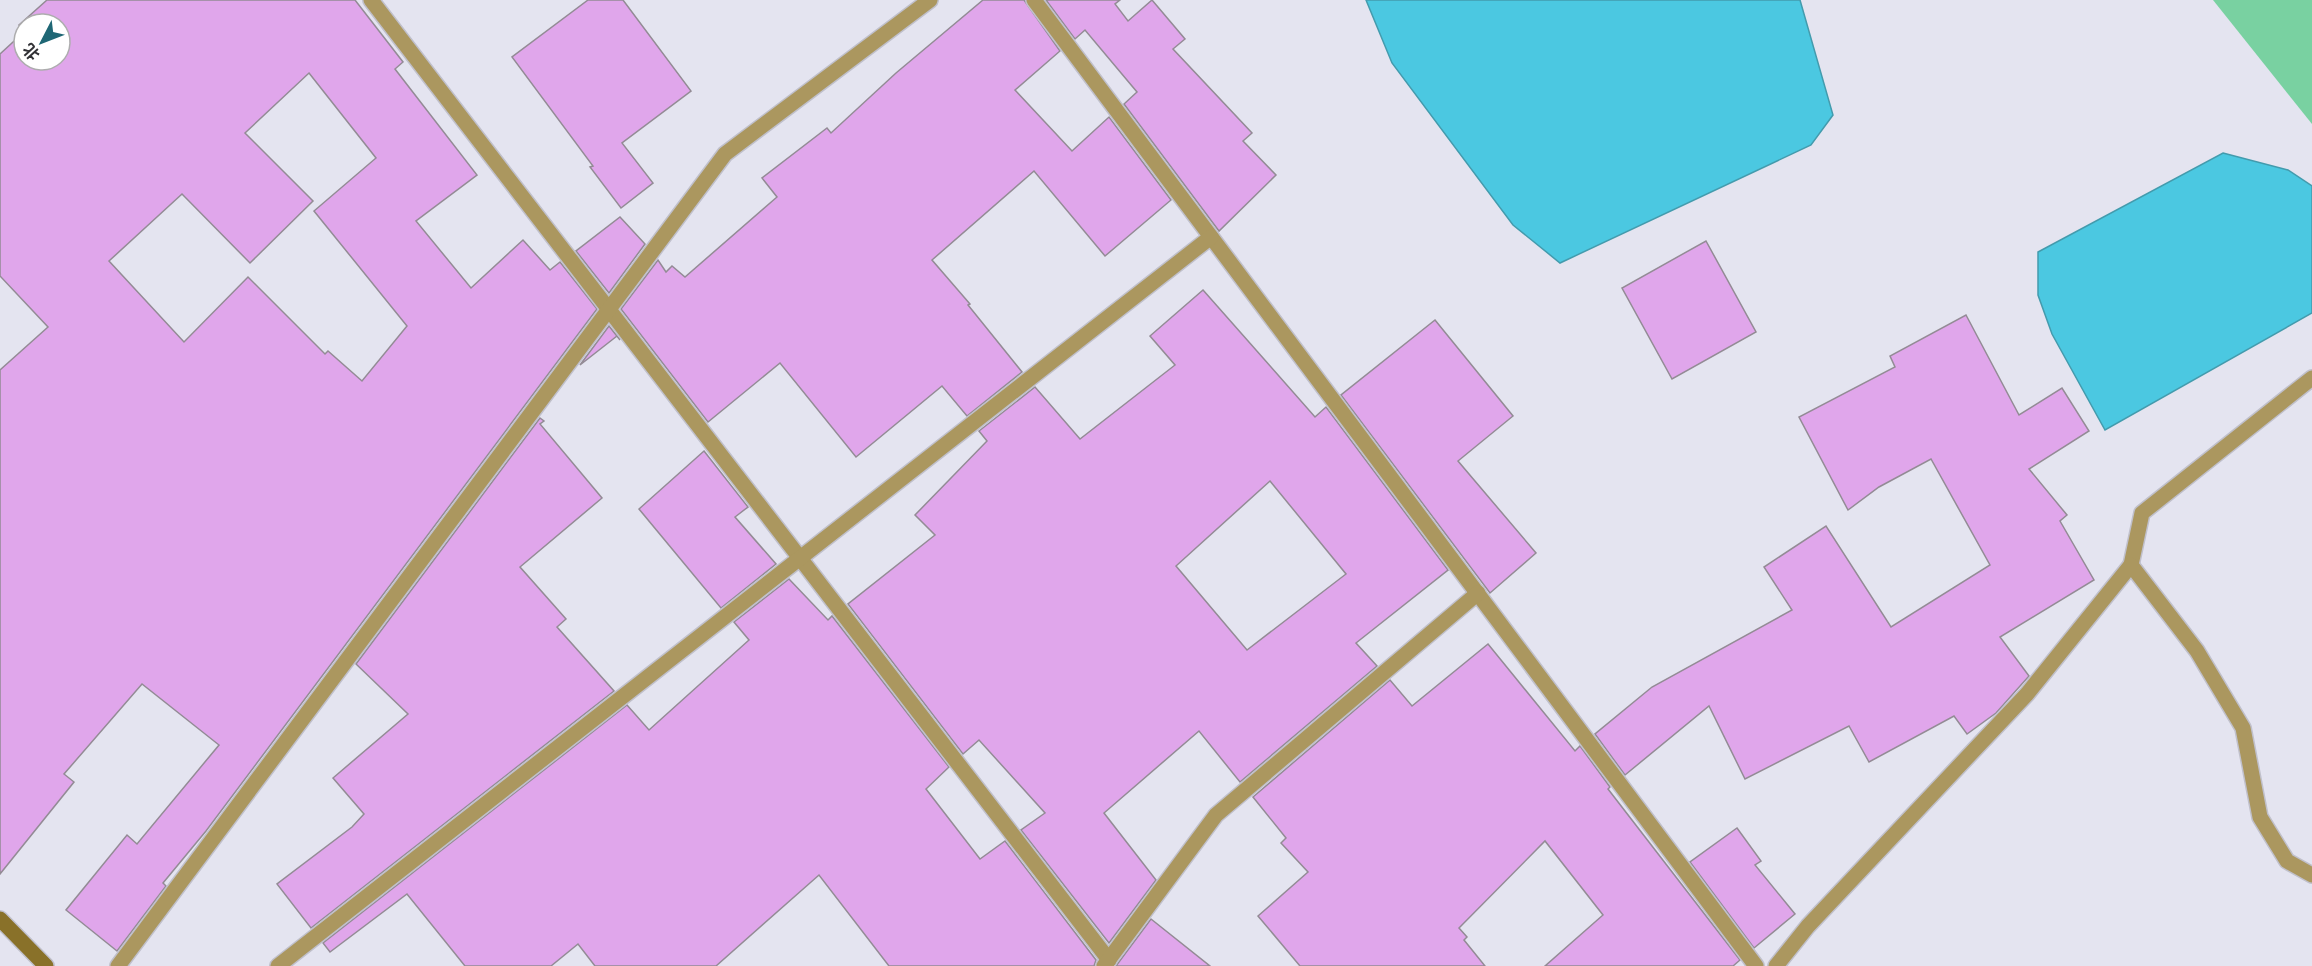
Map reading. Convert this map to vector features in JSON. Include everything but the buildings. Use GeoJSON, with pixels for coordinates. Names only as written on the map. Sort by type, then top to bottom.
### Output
{"type":"FeatureCollection","features":[{"type":"Feature","properties":{"kind":"street"},"geometry":{"type":"LineString","coordinates":[[371,0],[1107,963],[1216,815],[1478,594]]}},
{"type":"Feature","properties":{"kind":"street"},"geometry":{"type":"LineString","coordinates":[[118,966],[725,154],[930,0]]}},
{"type":"Feature","properties":{"kind":"street"},"geometry":{"type":"LineString","coordinates":[[1034,0],[1756,966]]}},
{"type":"Feature","properties":{"kind":"street"},"geometry":{"type":"LineString","coordinates":[[278,966],[1211,237]]}},
{"type":"Feature","properties":{"kind":"street"},"geometry":{"type":"LineString","coordinates":[[1776,966],[1808,926],[2027,694],[2131,565],[2142,513],[2312,378]]}},
{"type":"Feature","properties":{"kind":"street"},"geometry":{"type":"LineString","coordinates":[[2131,565],[2197,651],[2243,728],[2260,818],[2287,861],[2312,875]]}},
{"type":"Feature","properties":{"kind":"street"},"geometry":{"type":"LineString","coordinates":[[0,919],[46,966]]}},
{"type":"Feature","properties":{"kind":"green space"},"geometry":{"type":"Polygon","coordinates":[[[2213,0],[2312,0],[2312,124],[2213,0]]]}},
{"type":"Feature","properties":{"kind":"water"},"geometry":{"type":"Polygon","coordinates":[[[1366,0],[1800,0],[1833,115],[1811,145],[1560,263],[1513,225],[1392,63],[1366,0]]]}},
{"type":"Feature","properties":{"kind":"water"},"geometry":{"type":"Polygon","coordinates":[[[2223,153],[2288,170],[2312,186],[2312,313],[2105,430],[2052,334],[2038,295],[2038,252],[2223,153]]]}}]}
